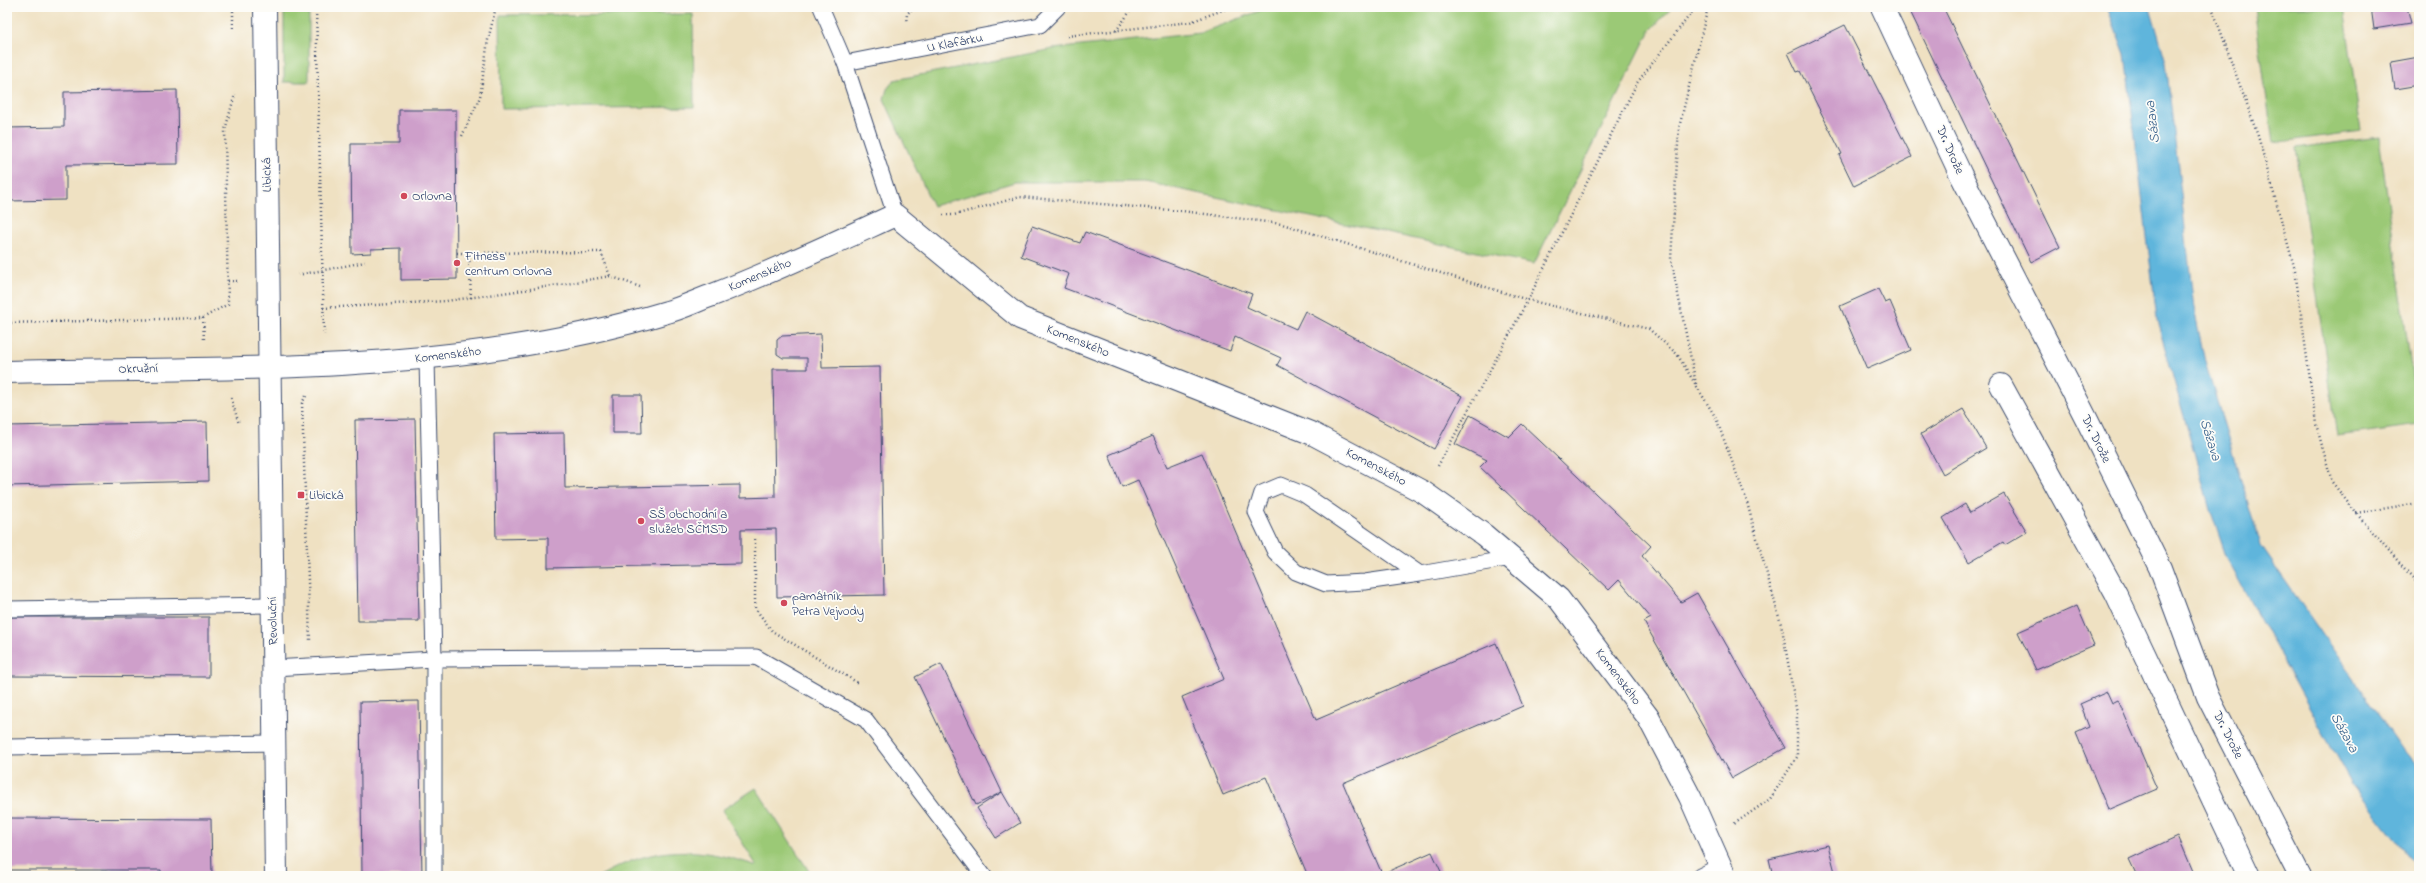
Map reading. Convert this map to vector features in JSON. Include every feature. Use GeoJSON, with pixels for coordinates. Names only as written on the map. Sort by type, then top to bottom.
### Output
{"type":"FeatureCollection","features":[{"type":"Feature","properties":{"kind":"street","name":"Libická"},"geometry":{"type":"LineString","coordinates":[[265,7],[270,366]]}},
{"type":"Feature","properties":{"kind":"street","name":"Dr. Drože"},"geometry":{"type":"LineString","coordinates":[[1882,7],[1961,175],[2086,418],[2160,568],[2208,698],[2300,876]]}},
{"type":"Feature","properties":{"kind":"street","name":"Komenského"},"geometry":{"type":"LineString","coordinates":[[270,366],[427,359],[549,342],[669,312],[757,278],[895,215],[1020,318],[1313,434],[1423,492],[1484,535],[1559,599],[1648,717],[1690,796],[1723,871]]}},
{"type":"Feature","properties":{"kind":"street","name":"Okružní"},"geometry":{"type":"LineString","coordinates":[[7,372],[270,366]]}},
{"type":"Feature","properties":{"kind":"street","name":"Revoluční"},"geometry":{"type":"LineString","coordinates":[[270,366],[276,876]]}},
{"type":"Feature","properties":{"kind":"street"},"geometry":{"type":"LineString","coordinates":[[2001,385],[2116,594],[2249,876]]}},
{"type":"Feature","properties":{"kind":"lane"},"geometry":{"type":"LineString","coordinates":[[821,7],[845,63],[895,215]]}},
{"type":"Feature","properties":{"kind":"lane","name":"U Klafárku"},"geometry":{"type":"LineString","coordinates":[[845,63],[1040,25],[1058,7]]}},
{"type":"Feature","properties":{"kind":"lane"},"geometry":{"type":"LineString","coordinates":[[427,359],[434,659],[434,876]]}},
{"type":"Feature","properties":{"kind":"lane"},"geometry":{"type":"LineString","coordinates":[[1420,574],[1305,495],[1281,485],[1262,493],[1256,512],[1275,552],[1296,572],[1326,584],[1364,582],[1420,574],[1511,558]]}},
{"type":"Feature","properties":{"kind":"lane"},"geometry":{"type":"LineString","coordinates":[[7,609],[273,605]]}},
{"type":"Feature","properties":{"kind":"lane"},"geometry":{"type":"LineString","coordinates":[[273,668],[434,659],[756,657],[866,720],[984,876]]}},
{"type":"Feature","properties":{"kind":"lane"},"geometry":{"type":"LineString","coordinates":[[7,747],[274,743]]}},
{"type":"Feature","properties":{"kind":"lane"},"geometry":{"type":"LineString","coordinates":[[1700,876],[1723,871]]}},
{"type":"Feature","properties":{"kind":"path"},"geometry":{"type":"LineString","coordinates":[[233,7],[233,31]]}},
{"type":"Feature","properties":{"kind":"path"},"geometry":{"type":"LineString","coordinates":[[316,7],[323,308],[446,301],[566,284],[610,276],[601,252],[457,253]]}},
{"type":"Feature","properties":{"kind":"path"},"geometry":{"type":"LineString","coordinates":[[462,136],[480,97],[488,40],[496,7]]}},
{"type":"Feature","properties":{"kind":"path"},"geometry":{"type":"LineString","coordinates":[[906,28],[907,14],[911,10],[923,7]]}},
{"type":"Feature","properties":{"kind":"path"},"geometry":{"type":"LineString","coordinates":[[1115,31],[1133,7]]}},
{"type":"Feature","properties":{"kind":"path"},"geometry":{"type":"LineString","coordinates":[[1066,36],[1190,22],[1231,7]]}},
{"type":"Feature","properties":{"kind":"path"},"geometry":{"type":"LineString","coordinates":[[1451,441],[1528,300],[1637,83],[1696,7]]}},
{"type":"Feature","properties":{"kind":"path"},"geometry":{"type":"LineString","coordinates":[[1696,386],[1671,259],[1679,128],[1708,7]]}},
{"type":"Feature","properties":{"kind":"path"},"geometry":{"type":"LineString","coordinates":[[2212,7],[2258,136],[2295,270],[2316,424],[2332,482],[2356,514],[2419,585]]}},
{"type":"Feature","properties":{"kind":"path"},"geometry":{"type":"LineString","coordinates":[[7,323],[203,318],[228,304],[225,130],[235,94],[235,86]]}},
{"type":"Feature","properties":{"kind":"path"},"geometry":{"type":"LineString","coordinates":[[895,215],[954,215],[1020,197],[1182,210],[1282,224],[1528,300],[1649,329],[1677,354],[1716,418],[1746,499],[1782,628],[1797,714],[1797,757],[1770,799],[1730,826],[1723,871]]}},
{"type":"Feature","properties":{"kind":"path"},"geometry":{"type":"LineString","coordinates":[[469,253],[471,298]]}},
{"type":"Feature","properties":{"kind":"path"},"geometry":{"type":"LineString","coordinates":[[322,270],[365,262]]}},
{"type":"Feature","properties":{"kind":"path"},"geometry":{"type":"LineString","coordinates":[[308,391],[302,403],[310,665]]}},
{"type":"Feature","properties":{"kind":"path"},"geometry":{"type":"LineString","coordinates":[[2356,514],[2419,503]]}},
{"type":"Feature","properties":{"kind":"path"},"geometry":{"type":"LineString","coordinates":[[756,539],[756,608],[772,631],[863,686]]}},
{"type":"Feature","properties":{"kind":"green space"},"geometry":{"type":"Polygon","coordinates":[[[284,7],[309,7],[309,82],[284,82],[284,7]]]}},
{"type":"Feature","properties":{"kind":"green space"},"geometry":{"type":"Polygon","coordinates":[[[1270,7],[1672,7],[1649,32],[1534,264],[1145,182],[1015,182],[933,206],[884,99],[887,89],[894,80],[1053,49],[1200,33],[1270,7]]]}},
{"type":"Feature","properties":{"kind":"green space"},"geometry":{"type":"Polygon","coordinates":[[[2254,7],[2344,7],[2361,131],[2273,143],[2254,7]]]}},
{"type":"Feature","properties":{"kind":"green space"},"geometry":{"type":"Polygon","coordinates":[[[693,14],[694,107],[501,109],[500,15],[693,14]]]}},
{"type":"Feature","properties":{"kind":"green space"},"geometry":{"type":"Polygon","coordinates":[[[2379,137],[2419,425],[2337,436],[2296,148],[2379,137]]]}},
{"type":"Feature","properties":{"kind":"green space"},"geometry":{"type":"Polygon","coordinates":[[[756,788],[812,876],[600,876],[640,858],[677,852],[696,852],[716,855],[736,859],[757,866],[722,810],[756,788]]]}},
{"type":"Feature","properties":{"kind":"water","name":"Sázava"},"geometry":{"type":"Polygon","coordinates":[[[2107,7],[2150,7],[2166,62],[2194,308],[2205,362],[2261,546],[2405,753],[2419,766],[2419,869],[2352,785],[2227,559],[2210,509],[2157,320],[2125,54],[2107,7]]]}},
{"type":"Feature","properties":{"kind":"building"},"geometry":{"type":"Polygon","coordinates":[[[1908,7],[1943,7],[2060,247],[2031,262],[1908,7]]]}},
{"type":"Feature","properties":{"kind":"building"},"geometry":{"type":"Polygon","coordinates":[[[2371,7],[2407,7],[2411,23],[2374,29],[2371,7]]]}},
{"type":"Feature","properties":{"kind":"building"},"geometry":{"type":"Polygon","coordinates":[[[1845,25],[1912,157],[1854,186],[1839,155],[1842,154],[1800,71],[1797,72],[1788,53],[1845,25]]]}},
{"type":"Feature","properties":{"kind":"building"},"geometry":{"type":"Polygon","coordinates":[[[2419,57],[2419,85],[2395,89],[2391,62],[2419,57]]]}},
{"type":"Feature","properties":{"kind":"building"},"geometry":{"type":"Polygon","coordinates":[[[177,90],[178,164],[66,165],[66,200],[7,201],[7,128],[64,127],[64,92],[177,90]]]}},
{"type":"Feature","properties":{"kind":"building","name":"Orlovna"},"geometry":{"type":"Polygon","coordinates":[[[399,110],[456,110],[457,279],[401,280],[401,248],[371,249],[371,253],[352,254],[351,144],[399,144],[399,110]]]}},
{"type":"Feature","properties":{"kind":"building"},"geometry":{"type":"Polygon","coordinates":[[[1032,226],[1080,243],[1085,232],[1252,294],[1247,307],[1296,329],[1305,311],[1462,396],[1434,449],[1277,365],[1281,358],[1235,337],[1230,351],[1064,288],[1069,274],[1021,256],[1032,226]]]}},
{"type":"Feature","properties":{"kind":"building"},"geometry":{"type":"Polygon","coordinates":[[[1878,289],[1885,303],[1890,301],[1911,350],[1867,369],[1840,306],[1878,289]]]}},
{"type":"Feature","properties":{"kind":"building"},"geometry":{"type":"Polygon","coordinates":[[[821,334],[822,368],[880,367],[884,595],[777,597],[776,529],[741,530],[741,564],[548,568],[548,538],[496,539],[494,434],[564,433],[565,488],[740,485],[740,498],[775,497],[773,369],[807,369],[807,358],[783,358],[777,354],[777,340],[782,336],[821,334]]]}},
{"type":"Feature","properties":{"kind":"building"},"geometry":{"type":"Polygon","coordinates":[[[613,395],[641,395],[642,433],[613,433],[613,395]]]}},
{"type":"Feature","properties":{"kind":"building"},"geometry":{"type":"Polygon","coordinates":[[[1963,409],[1986,448],[1943,474],[1921,434],[1963,409]]]}},
{"type":"Feature","properties":{"kind":"building"},"geometry":{"type":"Polygon","coordinates":[[[1470,415],[1509,437],[1522,424],[1651,546],[1642,556],[1681,602],[1697,593],[1785,748],[1732,778],[1644,622],[1651,618],[1619,580],[1609,590],[1480,467],[1487,460],[1455,444],[1470,415]]]}},
{"type":"Feature","properties":{"kind":"building"},"geometry":{"type":"Polygon","coordinates":[[[415,419],[419,621],[358,621],[355,420],[415,419]]]}},
{"type":"Feature","properties":{"kind":"building"},"geometry":{"type":"Polygon","coordinates":[[[207,422],[208,481],[7,486],[7,426],[207,422]]]}},
{"type":"Feature","properties":{"kind":"building"},"geometry":{"type":"Polygon","coordinates":[[[1153,436],[1167,467],[1202,453],[1316,720],[1496,643],[1523,706],[1343,783],[1382,874],[1432,852],[1443,876],[1308,876],[1266,777],[1223,795],[1182,697],[1224,679],[1138,480],[1122,487],[1109,455],[1153,436]]]}},
{"type":"Feature","properties":{"kind":"building"},"geometry":{"type":"Polygon","coordinates":[[[2004,494],[2027,532],[2005,545],[2003,542],[1969,562],[1943,518],[1965,504],[1970,513],[2004,494]]]}},
{"type":"Feature","properties":{"kind":"building"},"geometry":{"type":"Polygon","coordinates":[[[2077,606],[2094,645],[2036,670],[2018,632],[2077,606]]]}},
{"type":"Feature","properties":{"kind":"building"},"geometry":{"type":"Polygon","coordinates":[[[8,617],[209,617],[209,677],[8,676],[8,617]]]}},
{"type":"Feature","properties":{"kind":"building"},"geometry":{"type":"Polygon","coordinates":[[[941,664],[1002,792],[976,805],[915,677],[941,664]]]}},
{"type":"Feature","properties":{"kind":"building"},"geometry":{"type":"Polygon","coordinates":[[[2107,692],[2112,703],[2118,700],[2157,789],[2108,810],[2076,733],[2089,727],[2080,704],[2107,692]]]}},
{"type":"Feature","properties":{"kind":"building"},"geometry":{"type":"Polygon","coordinates":[[[419,701],[422,876],[362,876],[360,702],[419,701]]]}},
{"type":"Feature","properties":{"kind":"building"},"geometry":{"type":"Polygon","coordinates":[[[1002,792],[1020,823],[996,838],[977,808],[1002,792]]]}},
{"type":"Feature","properties":{"kind":"building"},"geometry":{"type":"Polygon","coordinates":[[[7,818],[211,819],[212,876],[161,876],[161,870],[7,870],[7,818]]]}},
{"type":"Feature","properties":{"kind":"building"},"geometry":{"type":"Polygon","coordinates":[[[2178,836],[2195,876],[2137,876],[2129,859],[2178,836]]]}},
{"type":"Feature","properties":{"kind":"building"},"geometry":{"type":"Polygon","coordinates":[[[1828,845],[1836,876],[1773,876],[1769,859],[1828,845]]]}},
{"type":"Feature","properties":{"kind":"place","name":"Orlovna"},"geometry":{"type":"Point","coordinates":[404,196]}},
{"type":"Feature","properties":{"kind":"place","name":"Fitness centrum Orlovna"},"geometry":{"type":"Point","coordinates":[457,263]}},
{"type":"Feature","properties":{"kind":"place","name":"Libická"},"geometry":{"type":"Point","coordinates":[301,495]}},
{"type":"Feature","properties":{"kind":"place","name":"SŠ obchodní a služeb SČMSD"},"geometry":{"type":"Point","coordinates":[641,521]}},
{"type":"Feature","properties":{"kind":"place","name":"památník Petra Vejvody"},"geometry":{"type":"Point","coordinates":[784,603]}}]}
